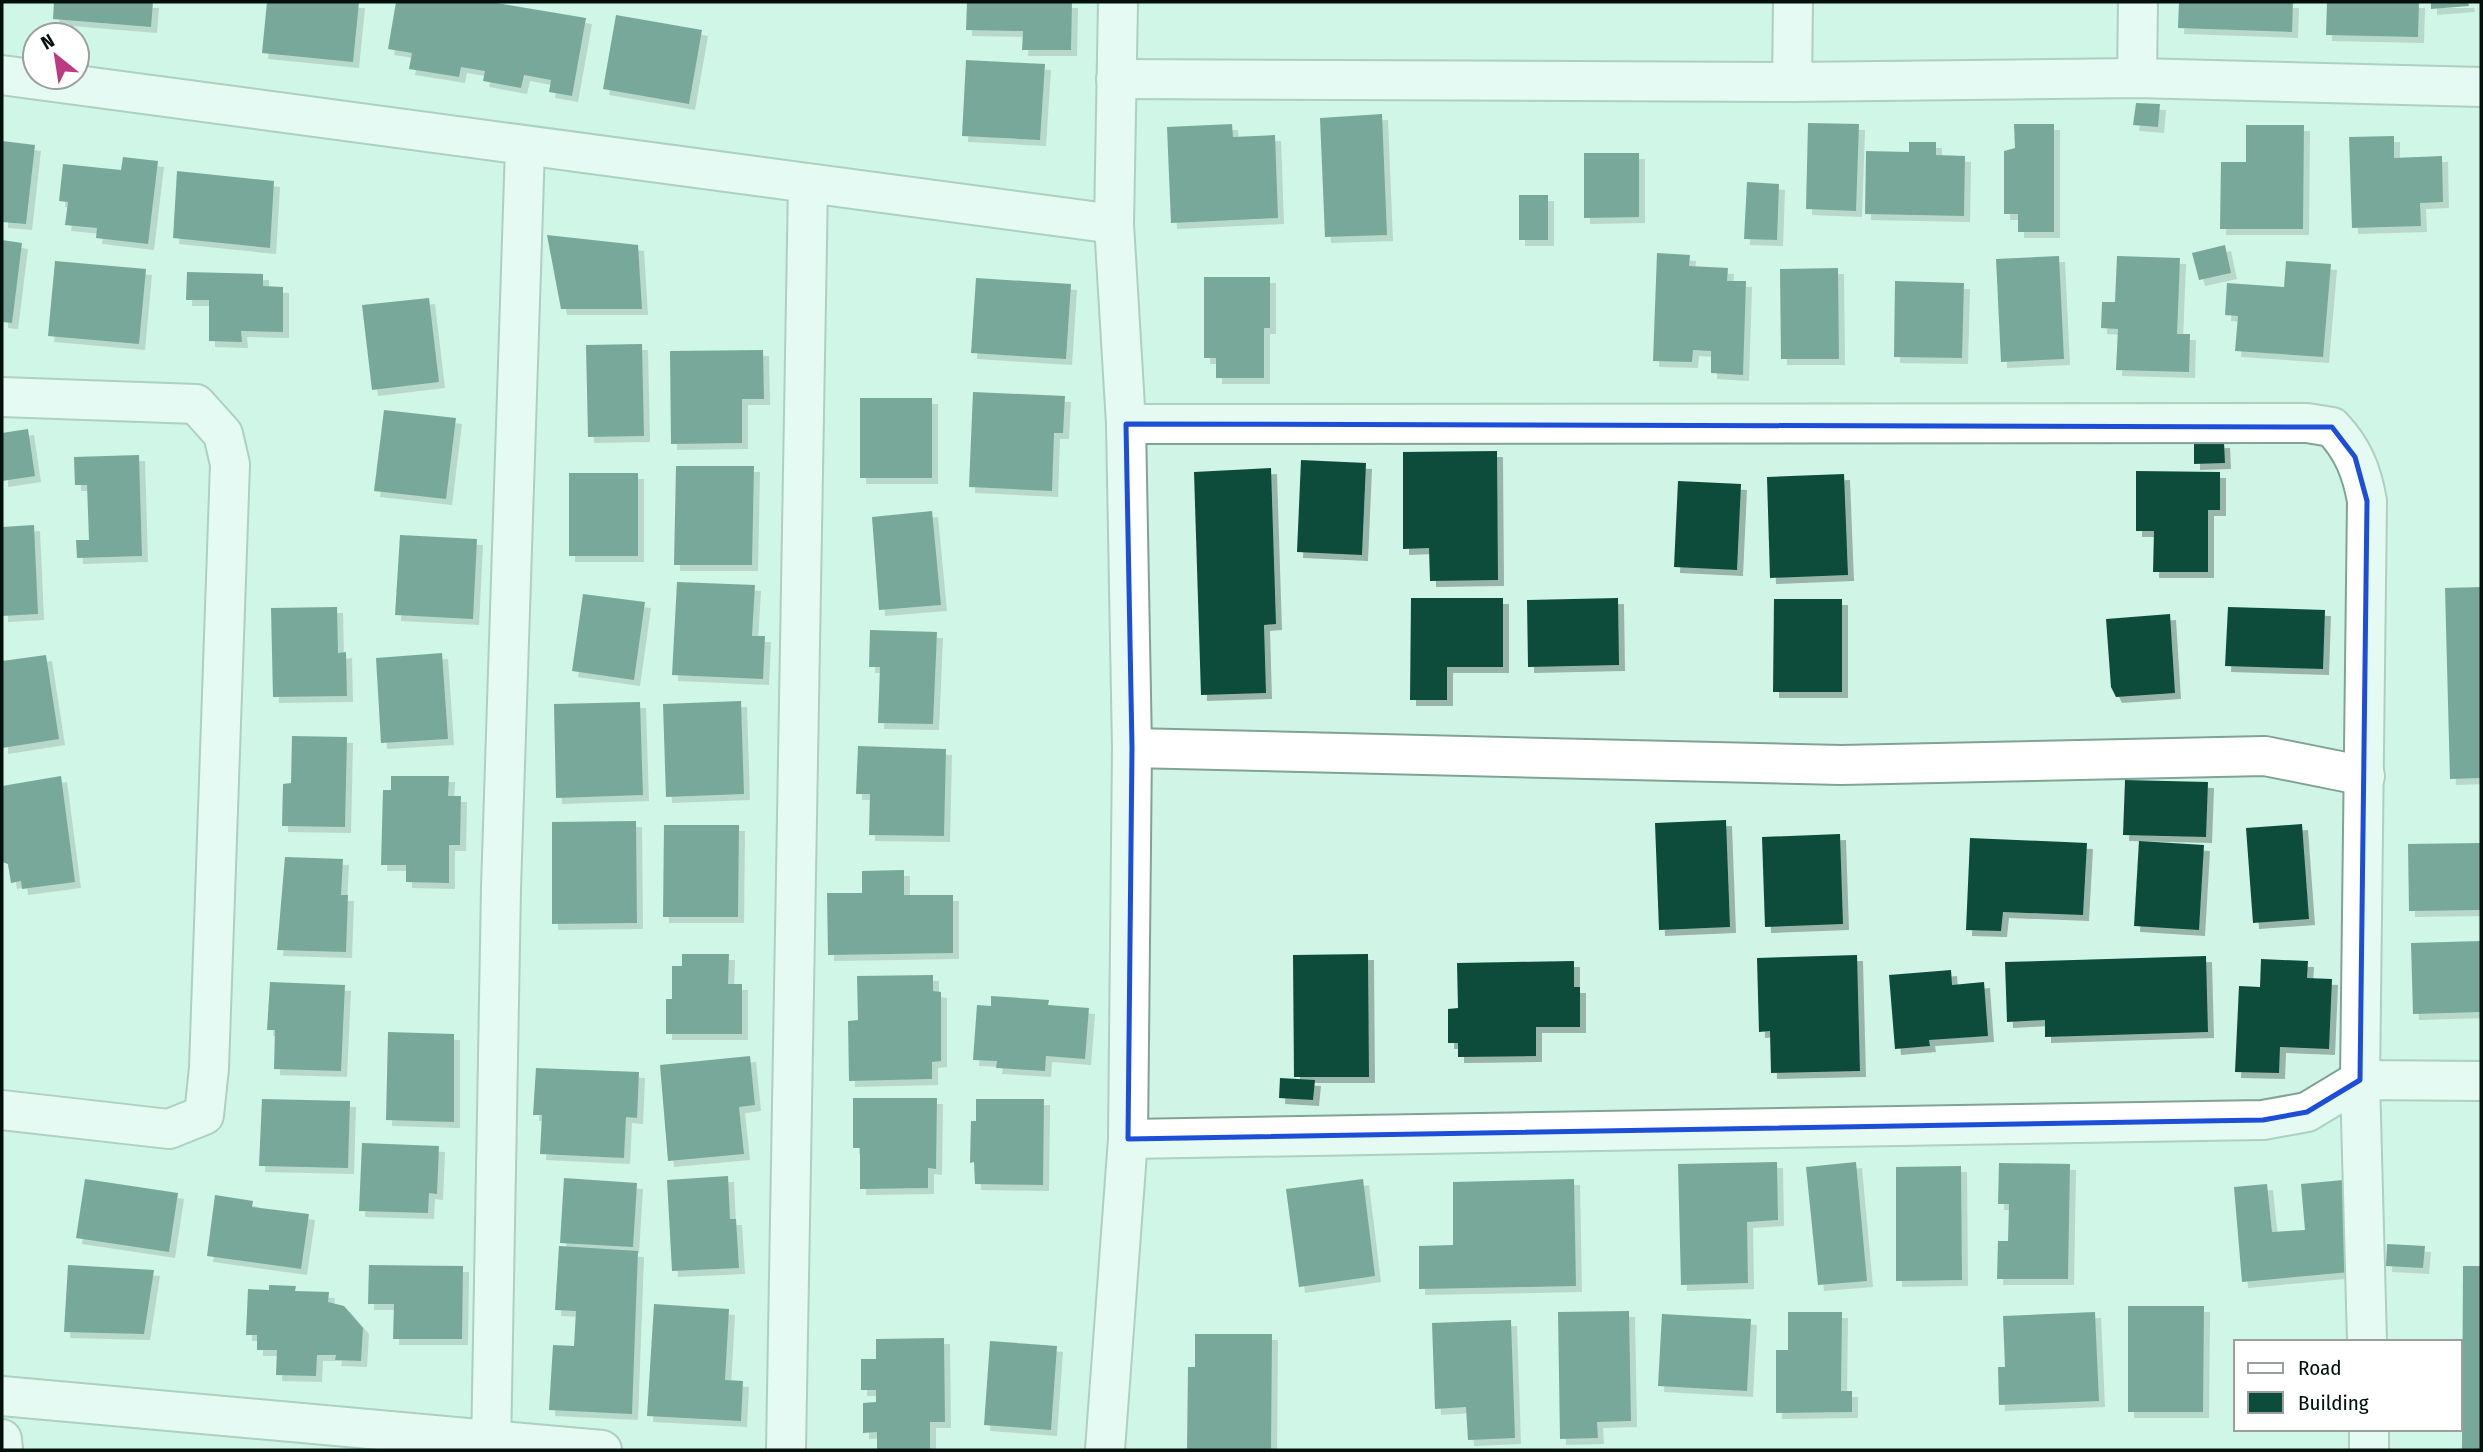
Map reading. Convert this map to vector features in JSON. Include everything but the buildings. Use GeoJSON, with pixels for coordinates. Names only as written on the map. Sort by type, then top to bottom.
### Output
{"type":"FeatureCollection","features":[{"type":"Feature","properties":{"kind":"street"},"geometry":{"type":"LineString","coordinates":[[1105,1450],[1128,1139],[1132,748],[1126,424],[1114,224],[1118,2]]}},
{"type":"Feature","properties":{"kind":"street"},"geometry":{"type":"LineString","coordinates":[[1792,82],[1793,2]]}},
{"type":"Feature","properties":{"kind":"street"},"geometry":{"type":"LineString","coordinates":[[2137,78],[2138,2]]}},
{"type":"Feature","properties":{"kind":"street"},"geometry":{"type":"LineString","coordinates":[[2,75],[1114,224]]}},
{"type":"Feature","properties":{"kind":"street"},"geometry":{"type":"LineString","coordinates":[[1116,79],[1792,82],[2137,78],[2481,87]]}},
{"type":"Feature","properties":{"kind":"street"},"geometry":{"type":"LineString","coordinates":[[490,1445],[502,874],[525,147]]}},
{"type":"Feature","properties":{"kind":"street"},"geometry":{"type":"LineString","coordinates":[[786,1450],[808,184]]}},
{"type":"Feature","properties":{"kind":"street"},"geometry":{"type":"LineString","coordinates":[[2,397],[195,404],[222,434],[230,464],[209,1069],[204,1115],[169,1129],[2,1110]]}},
{"type":"Feature","properties":{"kind":"street"},"geometry":{"type":"LineString","coordinates":[[1126,424],[2307,423],[2332,427],[2355,457],[2363,477],[2367,501],[2360,1080],[2367,1340]]}},
{"type":"Feature","properties":{"kind":"street"},"geometry":{"type":"LineString","coordinates":[[1132,748],[1841,765],[2265,756],[2365,776]]}},
{"type":"Feature","properties":{"kind":"street"},"geometry":{"type":"LineString","coordinates":[[1128,1139],[2263,1119],[2307,1112],[2360,1080],[2481,1081]]}},
{"type":"Feature","properties":{"kind":"street"},"geometry":{"type":"LineString","coordinates":[[2,1396],[490,1445],[602,1450]]}},
{"type":"Feature","properties":{"kind":"street"},"geometry":{"type":"LineString","coordinates":[[2369,1431],[2369,1450]]}},
{"type":"Feature","properties":{"kind":"street"},"geometry":{"type":"LineString","coordinates":[[2,1439],[3,1450]]}},
{"type":"Feature","properties":{"kind":"highlighted area"},"geometry":{"type":"Polygon","coordinates":[[[1126,424],[2332,427],[2355,457],[2367,501],[2360,1080],[2307,1112],[2263,1120],[1128,1139],[1132,748],[1126,424]]]}}]}
